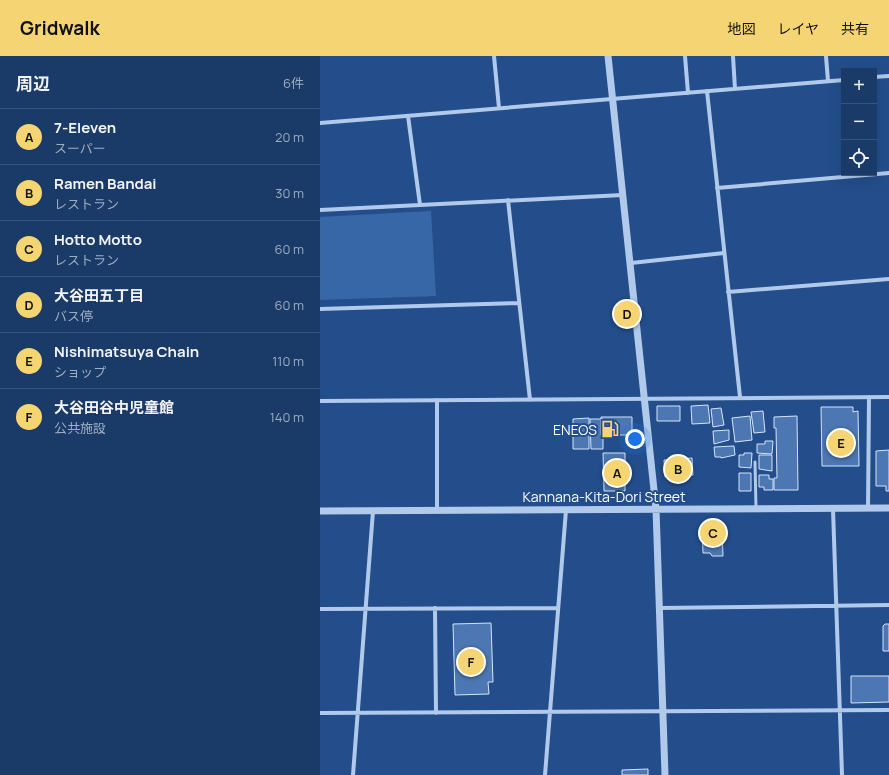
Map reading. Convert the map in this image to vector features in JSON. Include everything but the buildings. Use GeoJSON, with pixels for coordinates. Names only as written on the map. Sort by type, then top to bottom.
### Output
{"type":"FeatureCollection","features":[{"type":"Feature","properties":{"kind":"street"},"geometry":{"type":"LineString","coordinates":[[494,56],[499,108]]}},
{"type":"Feature","properties":{"kind":"street"},"geometry":{"type":"LineString","coordinates":[[608,56],[624,195],[656,509],[665,775]]}},
{"type":"Feature","properties":{"kind":"street"},"geometry":{"type":"LineString","coordinates":[[685,56],[688,93]]}},
{"type":"Feature","properties":{"kind":"street"},"geometry":{"type":"LineString","coordinates":[[733,56],[735,89]]}},
{"type":"Feature","properties":{"kind":"street"},"geometry":{"type":"LineString","coordinates":[[826,56],[828,82]]}},
{"type":"Feature","properties":{"kind":"street"},"geometry":{"type":"LineString","coordinates":[[877,77],[889,76]]}},
{"type":"Feature","properties":{"kind":"street"},"geometry":{"type":"LineString","coordinates":[[320,123],[841,80]]}},
{"type":"Feature","properties":{"kind":"street"},"geometry":{"type":"LineString","coordinates":[[707,91],[740,397]]}},
{"type":"Feature","properties":{"kind":"street"},"geometry":{"type":"LineString","coordinates":[[408,116],[420,205]]}},
{"type":"Feature","properties":{"kind":"street"},"geometry":{"type":"LineString","coordinates":[[717,188],[889,173]]}},
{"type":"Feature","properties":{"kind":"street"},"geometry":{"type":"LineString","coordinates":[[320,210],[624,195]]}},
{"type":"Feature","properties":{"kind":"street"},"geometry":{"type":"LineString","coordinates":[[508,200],[530,400]]}},
{"type":"Feature","properties":{"kind":"street"},"geometry":{"type":"LineString","coordinates":[[631,263],[724,254]]}},
{"type":"Feature","properties":{"kind":"street"},"geometry":{"type":"LineString","coordinates":[[728,292],[889,278]]}},
{"type":"Feature","properties":{"kind":"street"},"geometry":{"type":"LineString","coordinates":[[320,309],[519,303]]}},
{"type":"Feature","properties":{"kind":"street"},"geometry":{"type":"LineString","coordinates":[[868,508],[869,397]]}},
{"type":"Feature","properties":{"kind":"street"},"geometry":{"type":"LineString","coordinates":[[320,401],[889,397]]}},
{"type":"Feature","properties":{"kind":"street"},"geometry":{"type":"LineString","coordinates":[[437,400],[437,510]]}},
{"type":"Feature","properties":{"kind":"street","name":"Kannana-Kita-Dori Street"},"geometry":{"type":"LineString","coordinates":[[320,511],[889,508]]}},
{"type":"Feature","properties":{"kind":"street"},"geometry":{"type":"LineString","coordinates":[[545,775],[566,509]]}},
{"type":"Feature","properties":{"kind":"street"},"geometry":{"type":"LineString","coordinates":[[833,509],[842,775]]}},
{"type":"Feature","properties":{"kind":"street"},"geometry":{"type":"LineString","coordinates":[[353,775],[373,511]]}},
{"type":"Feature","properties":{"kind":"street"},"geometry":{"type":"LineString","coordinates":[[660,608],[889,606]]}},
{"type":"Feature","properties":{"kind":"street"},"geometry":{"type":"LineString","coordinates":[[435,608],[436,713]]}},
{"type":"Feature","properties":{"kind":"street"},"geometry":{"type":"LineString","coordinates":[[320,609],[558,608]]}},
{"type":"Feature","properties":{"kind":"street"},"geometry":{"type":"LineString","coordinates":[[320,713],[550,713],[889,710]]}},
{"type":"Feature","properties":{"kind":"lane"},"geometry":{"type":"LineString","coordinates":[[755,462],[756,509]]}},
{"type":"Feature","properties":{"kind":"shaded area"},"geometry":{"type":"Polygon","coordinates":[[[431,211],[436,296],[320,300],[320,217],[431,211]]]}},
{"type":"Feature","properties":{"kind":"place","name":"大谷田五丁目"},"geometry":{"type":"Point","coordinates":[627,314]}},
{"type":"Feature","properties":{"kind":"place","name":"ENEOS"},"geometry":{"type":"Point","coordinates":[610,429]}},
{"type":"Feature","properties":{"kind":"place","name":"Nishimatsuya Chain"},"geometry":{"type":"Point","coordinates":[841,443]}},
{"type":"Feature","properties":{"kind":"place","name":"Ramen Bandai"},"geometry":{"type":"Point","coordinates":[678,469]}},
{"type":"Feature","properties":{"kind":"place","name":"7-Eleven"},"geometry":{"type":"Point","coordinates":[617,473]}},
{"type":"Feature","properties":{"kind":"place","name":"Hotto Motto"},"geometry":{"type":"Point","coordinates":[713,533]}},
{"type":"Feature","properties":{"kind":"place","name":"大谷田谷中児童館"},"geometry":{"type":"Point","coordinates":[471,662]}}]}
